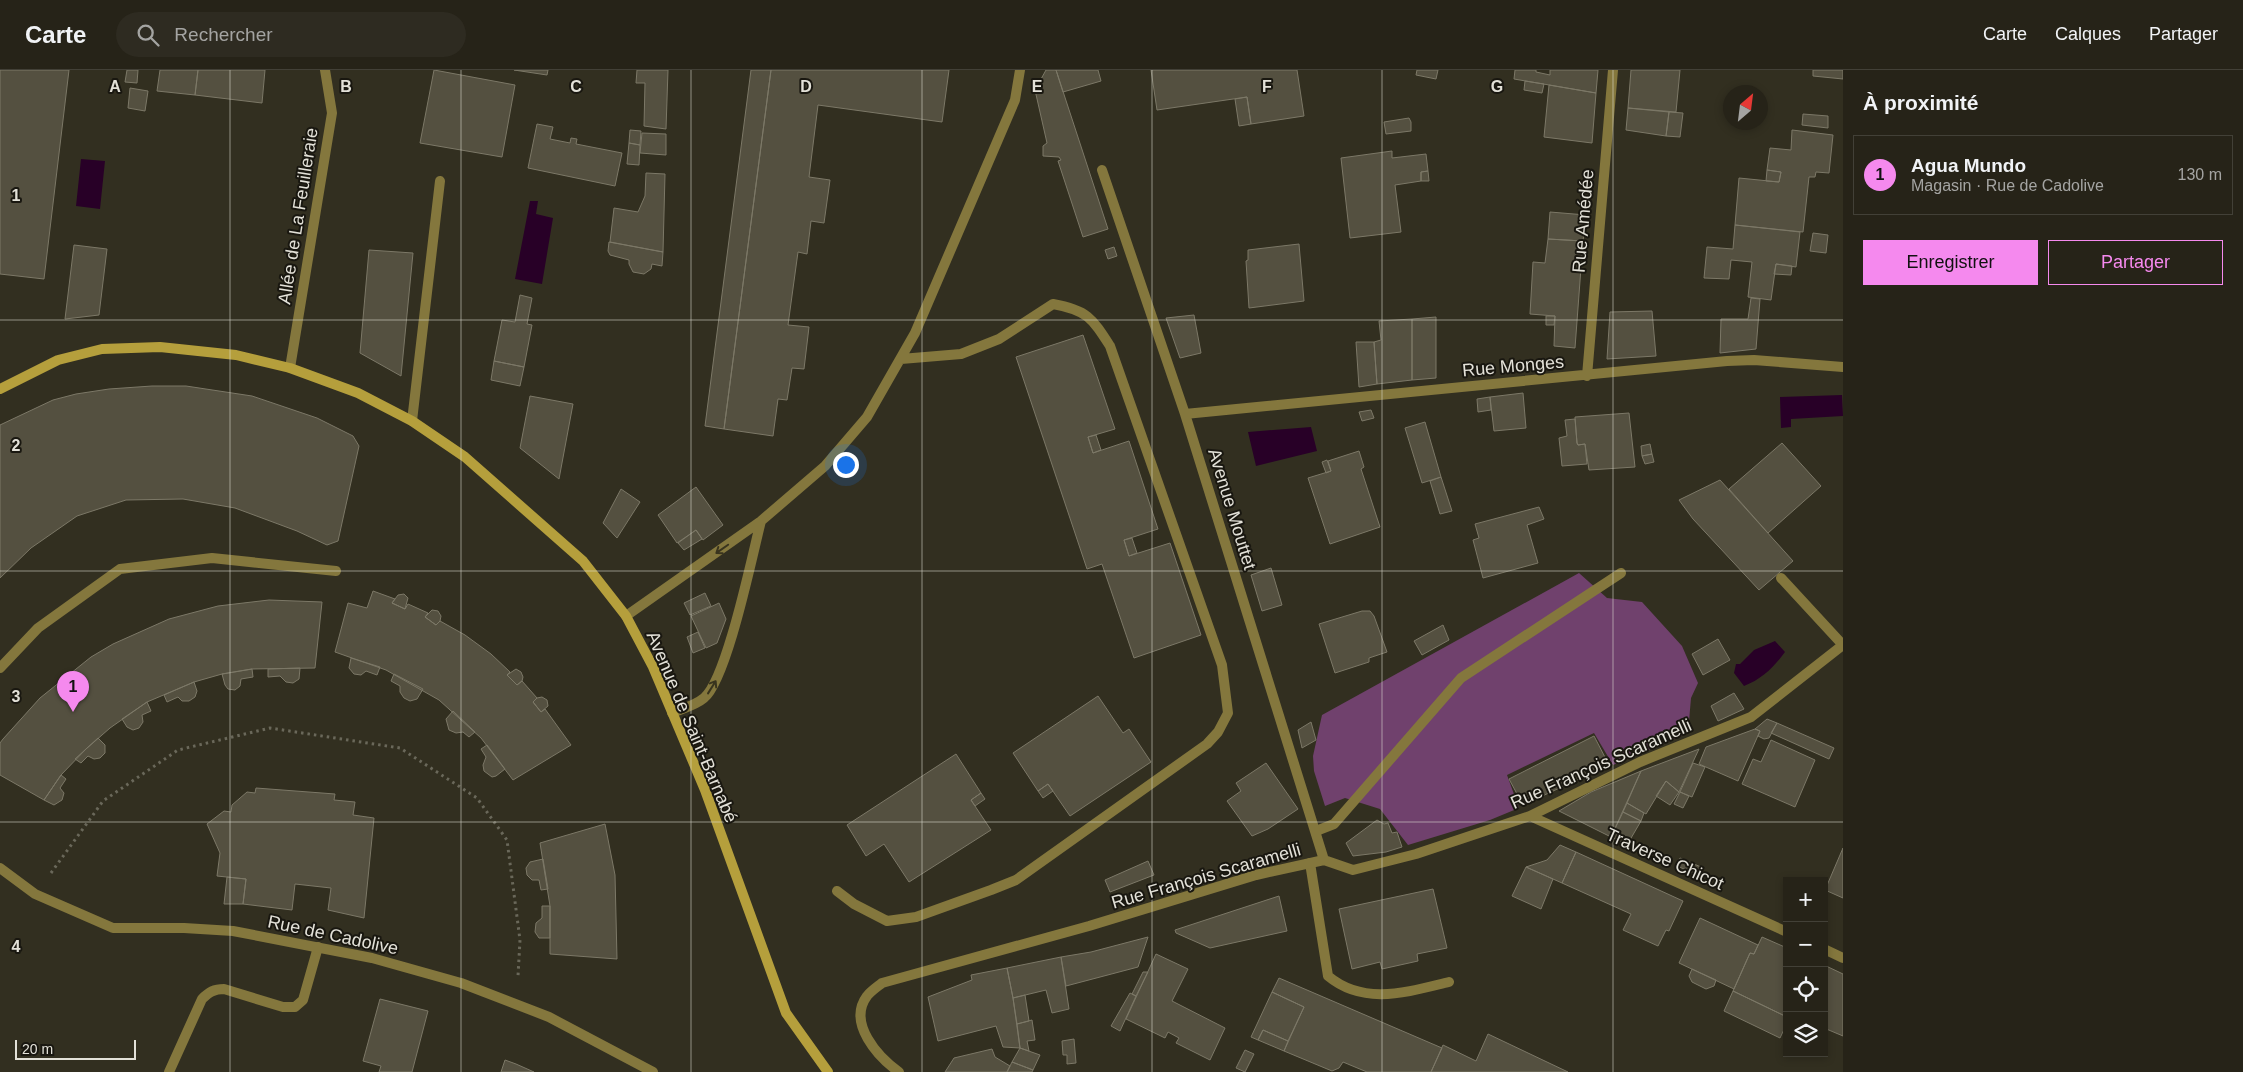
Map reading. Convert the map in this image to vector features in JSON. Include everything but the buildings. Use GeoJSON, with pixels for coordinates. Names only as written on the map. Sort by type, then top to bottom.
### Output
{"type":"FeatureCollection","features":[{"type":"Feature","properties":{"kind":"main road","name":"Avenue de Saint-Barnabé"},"geometry":{"type":"LineString","coordinates":[[0,389],[58,360],[102,349],[160,347],[236,355],[290,368],[358,393],[412,421],[465,457],[576,554],[626,616],[653,667],[704,790],[786,1013],[828,1072]]}},
{"type":"Feature","properties":{"kind":"street","name":"Allée de La Feuilleraie"},"geometry":{"type":"LineString","coordinates":[[290,368],[332,113],[325,70]]}},
{"type":"Feature","properties":{"kind":"street"},"geometry":{"type":"LineString","coordinates":[[626,616],[761,521],[825,466],[867,417],[914,333],[1015,100],[1020,70]]}},
{"type":"Feature","properties":{"kind":"street","name":"Rue Amédée"},"geometry":{"type":"LineString","coordinates":[[1587,376],[1613,70]]}},
{"type":"Feature","properties":{"kind":"street","name":"Avenue Mouttet"},"geometry":{"type":"LineString","coordinates":[[1102,170],[1185,414],[1324,860]]}},
{"type":"Feature","properties":{"kind":"street"},"geometry":{"type":"LineString","coordinates":[[412,421],[440,181]]}},
{"type":"Feature","properties":{"kind":"street"},"geometry":{"type":"LineString","coordinates":[[837,891],[854,904],[887,921],[916,917],[1016,880],[1207,744],[1218,732],[1228,713],[1222,665],[1110,346],[1095,323],[1075,308],[1053,304],[999,339],[961,354],[901,359]]}},
{"type":"Feature","properties":{"kind":"street","name":"Rue Monges"},"geometry":{"type":"LineString","coordinates":[[1185,414],[1727,361],[1754,360],[1843,367]]}},
{"type":"Feature","properties":{"kind":"street"},"geometry":{"type":"LineString","coordinates":[[672,713],[703,699],[713,686],[728,650],[761,521]]}},
{"type":"Feature","properties":{"kind":"street"},"geometry":{"type":"LineString","coordinates":[[0,668],[38,628],[120,569],[212,558],[336,570]]}},
{"type":"Feature","properties":{"kind":"street"},"geometry":{"type":"LineString","coordinates":[[1316,831],[1334,824],[1461,678],[1621,573]]}},
{"type":"Feature","properties":{"kind":"street"},"geometry":{"type":"LineString","coordinates":[[1781,578],[1843,645]]}},
{"type":"Feature","properties":{"kind":"street","name":"Rue François Scaramelli"},"geometry":{"type":"LineString","coordinates":[[899,1072],[886,1063],[863,1033],[861,1014],[866,996],[882,983],[1089,926],[1256,875],[1324,860],[1354,870],[1416,854],[1530,816],[1640,762],[1751,717],[1843,645]]}},
{"type":"Feature","properties":{"kind":"street","name":"Traverse Chicot"},"geometry":{"type":"LineString","coordinates":[[1530,816],[1783,930]]}},
{"type":"Feature","properties":{"kind":"street"},"geometry":{"type":"LineString","coordinates":[[1310,863],[1328,976],[1340,986],[1362,993],[1381,995],[1406,992],[1449,982]]}},
{"type":"Feature","properties":{"kind":"street","name":"Rue de Cadolive"},"geometry":{"type":"LineString","coordinates":[[0,868],[35,894],[113,928],[184,928],[233,931],[372,958],[460,983],[548,1017],[653,1072]]}},
{"type":"Feature","properties":{"kind":"street"},"geometry":{"type":"LineString","coordinates":[[169,1072],[202,1000],[209,993],[216,989],[224,990],[283,1007],[295,1007],[303,1000],[318,947]]}},
{"type":"Feature","properties":{"kind":"street"},"geometry":{"type":"LineString","coordinates":[[1828,951],[1843,958]]}},
{"type":"Feature","properties":{"kind":"path"},"geometry":{"type":"LineString","coordinates":[[35,894],[103,801],[178,750],[270,728],[400,748],[478,798],[507,840],[520,940],[516,1004]]}},
{"type":"Feature","properties":{"kind":"shaded area"},"geometry":{"type":"Polygon","coordinates":[[[81,159],[105,161],[100,209],[76,206],[81,159]]]}},
{"type":"Feature","properties":{"kind":"shaded area"},"geometry":{"type":"Polygon","coordinates":[[[530,201],[538,201],[536,214],[553,218],[542,284],[515,279],[530,201]]]}},
{"type":"Feature","properties":{"kind":"shaded area"},"geometry":{"type":"Polygon","coordinates":[[[1842,395],[1843,416],[1791,419],[1791,427],[1781,428],[1780,397],[1842,395]]]}},
{"type":"Feature","properties":{"kind":"shaded area"},"geometry":{"type":"Polygon","coordinates":[[[1311,427],[1317,451],[1256,466],[1248,432],[1311,427]]]}},
{"type":"Feature","properties":{"kind":"shaded area"},"geometry":{"type":"Polygon","coordinates":[[[1579,573],[1607,598],[1642,602],[1682,646],[1698,683],[1691,698],[1688,733],[1613,765],[1594,733],[1507,775],[1519,808],[1490,820],[1408,845],[1380,809],[1345,798],[1325,806],[1314,771],[1313,756],[1322,715],[1579,573]]]}},
{"type":"Feature","properties":{"kind":"shaded area"},"geometry":{"type":"Polygon","coordinates":[[[1775,641],[1785,652],[1767,672],[1744,686],[1734,673],[1736,664],[1740,664],[1754,650],[1775,641]]]}},
{"type":"Feature","properties":{"kind":"place","name":"Agua Mundo"},"geometry":{"type":"Point","coordinates":[73,712]}}]}
